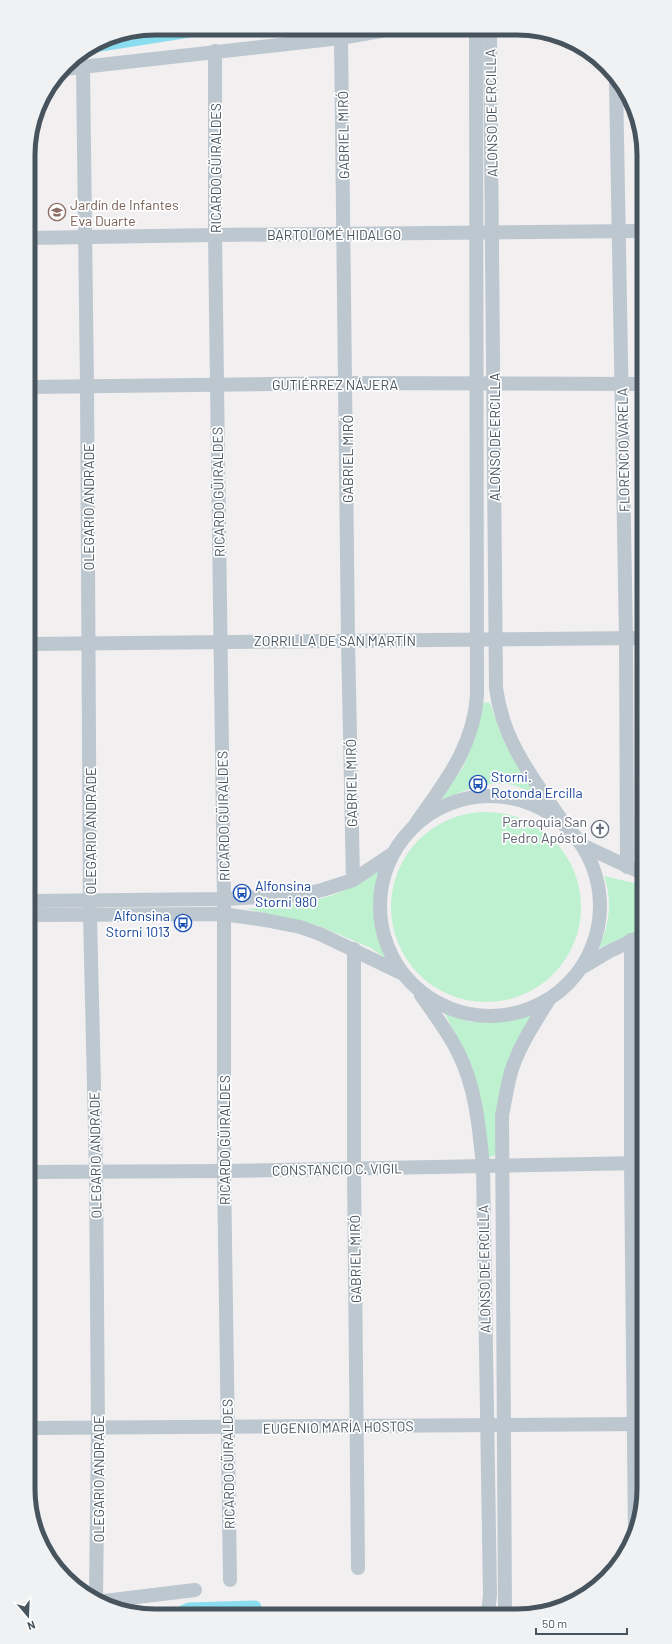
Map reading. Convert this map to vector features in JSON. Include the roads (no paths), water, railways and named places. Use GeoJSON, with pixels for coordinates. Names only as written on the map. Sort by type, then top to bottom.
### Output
{"type":"FeatureCollection","features":[{"type":"Feature","properties":{"kind":"street"},"geometry":{"type":"LineString","coordinates":[[73,68],[360,35]]}},
{"type":"Feature","properties":{"kind":"street","name":"ALONSO DE ERCILLA"},"geometry":{"type":"LineString","coordinates":[[415,825],[460,758],[469,738],[476,716],[476,35]]}},
{"type":"Feature","properties":{"kind":"street","name":"ALONSO DE ERCILLA"},"geometry":{"type":"LineString","coordinates":[[490,35],[496,688],[500,710],[506,730],[522,762],[565,825]]}},
{"type":"Feature","properties":{"kind":"street","name":"GABRIEL MIRÓ"},"geometry":{"type":"LineString","coordinates":[[341,38],[345,233],[348,640],[353,880]]}},
{"type":"Feature","properties":{"kind":"street","name":"RICARDO GÜIRALDES"},"geometry":{"type":"LineString","coordinates":[[216,51],[215,235],[224,899],[224,1171],[230,1580]]}},
{"type":"Feature","properties":{"kind":"street","name":"OLEGARIO ANDRADE"},"geometry":{"type":"LineString","coordinates":[[83,67],[87,387],[90,908],[96,1171],[99,1595]]}},
{"type":"Feature","properties":{"kind":"street","name":"FLORENCIO VARELA"},"geometry":{"type":"LineString","coordinates":[[616,88],[626,638],[627,867]]}},
{"type":"Feature","properties":{"kind":"street","name":"BARTOLOMÉ HIDALGO"},"geometry":{"type":"LineString","coordinates":[[35,238],[345,233],[493,234],[637,231]]}},
{"type":"Feature","properties":{"kind":"street","name":"GUTIÉRREZ NÁJERA"},"geometry":{"type":"LineString","coordinates":[[35,387],[346,383],[637,384]]}},
{"type":"Feature","properties":{"kind":"street","name":"ZORRILLA DE SAN MARTÍN"},"geometry":{"type":"LineString","coordinates":[[35,644],[637,638]]}},
{"type":"Feature","properties":{"kind":"street"},"geometry":{"type":"LineString","coordinates":[[490,796],[517,799],[537,806],[565,825],[584,846],[598,883],[601,912],[595,941],[583,967],[567,986],[548,1001],[516,1014],[482,1017],[448,1009],[419,992],[401,973],[388,951],[381,927],[379,902],[383,877],[392,854],[402,838],[415,825],[437,809],[463,799],[490,796]]}},
{"type":"Feature","properties":{"kind":"street"},"geometry":{"type":"LineString","coordinates":[[584,846],[637,871]]}},
{"type":"Feature","properties":{"kind":"street"},"geometry":{"type":"LineString","coordinates":[[35,914],[90,908],[300,895],[353,880],[392,854]]}},
{"type":"Feature","properties":{"kind":"street"},"geometry":{"type":"LineString","coordinates":[[35,902],[90,908],[223,914],[300,927],[354,949],[401,973]]}},
{"type":"Feature","properties":{"kind":"street"},"geometry":{"type":"LineString","coordinates":[[583,967],[636,938],[637,1163]]}},
{"type":"Feature","properties":{"kind":"street","name":"GABRIEL MIRÓ"},"geometry":{"type":"LineString","coordinates":[[354,949],[354,1169],[358,1568]]}},
{"type":"Feature","properties":{"kind":"street","name":"ALONSO DE ERCILLA"},"geometry":{"type":"LineString","coordinates":[[419,992],[449,1036],[466,1070],[473,1094],[479,1127],[483,1166],[490,1595],[488,1609]]}},
{"type":"Feature","properties":{"kind":"street","name":"ALONSO DE ERCILLA"},"geometry":{"type":"LineString","coordinates":[[505,1609],[502,1115],[511,1073],[526,1036],[548,1001]]}},
{"type":"Feature","properties":{"kind":"street","name":"CONSTANCIO C. VIGIL"},"geometry":{"type":"LineString","coordinates":[[35,1172],[224,1171],[637,1163]]}},
{"type":"Feature","properties":{"kind":"street","name":"EUGENIO MARÍA HOSTOS"},"geometry":{"type":"LineString","coordinates":[[35,1428],[98,1429],[637,1424]]}},
{"type":"Feature","properties":{"kind":"street"},"geometry":{"type":"LineString","coordinates":[[636,1506],[637,1461]]}},
{"type":"Feature","properties":{"kind":"street"},"geometry":{"type":"LineString","coordinates":[[102,1597],[194,1590]]}},
{"type":"Feature","properties":{"kind":"waterway"},"geometry":{"type":"LineString","coordinates":[[111,43],[164,35]]}},
{"type":"Feature","properties":{"kind":"waterway"},"geometry":{"type":"LineString","coordinates":[[189,1609],[255,1607]]}},
{"type":"Feature","properties":{"kind":"place","name":"Jardín de Infantes Eva Duarte"},"geometry":{"type":"Point","coordinates":[57,212]}},
{"type":"Feature","properties":{"kind":"place","name":"Storni. Rotonda Ercilla"},"geometry":{"type":"Point","coordinates":[478,784]}},
{"type":"Feature","properties":{"kind":"place","name":"Parroquia San Pedro Apóstol"},"geometry":{"type":"Point","coordinates":[600,829]}},
{"type":"Feature","properties":{"kind":"place","name":"Alfonsina Storni 980"},"geometry":{"type":"Point","coordinates":[242,893]}},
{"type":"Feature","properties":{"kind":"place","name":"Alfonsina Storni 1013"},"geometry":{"type":"Point","coordinates":[183,923]}}]}
